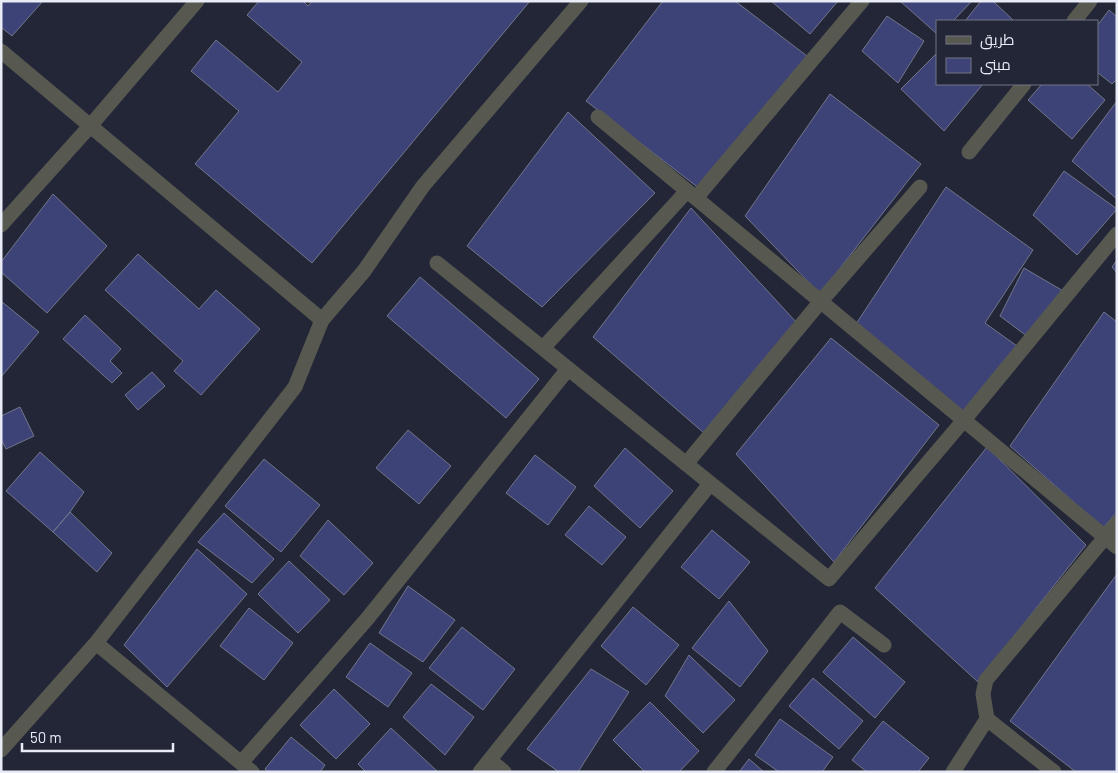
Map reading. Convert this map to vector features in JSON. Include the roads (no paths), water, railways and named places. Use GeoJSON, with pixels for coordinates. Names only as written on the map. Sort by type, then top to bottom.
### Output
{"type":"FeatureCollection","features":[{"type":"Feature","properties":{"kind":"street"},"geometry":{"type":"LineString","coordinates":[[1,225],[91,125],[197,1]]}},
{"type":"Feature","properties":{"kind":"street"},"geometry":{"type":"LineString","coordinates":[[1,750],[96,643],[295,388],[322,320],[364,271],[423,186],[581,1]]}},
{"type":"Feature","properties":{"kind":"street"},"geometry":{"type":"LineString","coordinates":[[543,348],[691,194],[862,1]]}},
{"type":"Feature","properties":{"kind":"street"},"geometry":{"type":"LineString","coordinates":[[1075,20],[1090,1]]}},
{"type":"Feature","properties":{"kind":"street"},"geometry":{"type":"LineString","coordinates":[[1,51],[322,320]]}},
{"type":"Feature","properties":{"kind":"street"},"geometry":{"type":"LineString","coordinates":[[969,152],[1023,85]]}},
{"type":"Feature","properties":{"kind":"street"},"geometry":{"type":"LineString","coordinates":[[598,117],[1117,547]]}},
{"type":"Feature","properties":{"kind":"street"},"geometry":{"type":"LineString","coordinates":[[686,464],[821,301],[920,187]]}},
{"type":"Feature","properties":{"kind":"street"},"geometry":{"type":"LineString","coordinates":[[437,263],[829,580],[1117,234]]}},
{"type":"Feature","properties":{"kind":"street"},"geometry":{"type":"LineString","coordinates":[[96,643],[246,767],[568,369]]}},
{"type":"Feature","properties":{"kind":"street"},"geometry":{"type":"LineString","coordinates":[[480,772],[710,484]]}},
{"type":"Feature","properties":{"kind":"street"},"geometry":{"type":"LineString","coordinates":[[952,772],[987,719],[983,694],[986,680],[1117,523]]}},
{"type":"Feature","properties":{"kind":"street"},"geometry":{"type":"LineString","coordinates":[[714,772],[840,612],[884,645]]}},
{"type":"Feature","properties":{"kind":"street"},"geometry":{"type":"LineString","coordinates":[[987,719],[1054,772]]}},
{"type":"Feature","properties":{"kind":"street"},"geometry":{"type":"LineString","coordinates":[[490,760],[504,772]]}}]}
